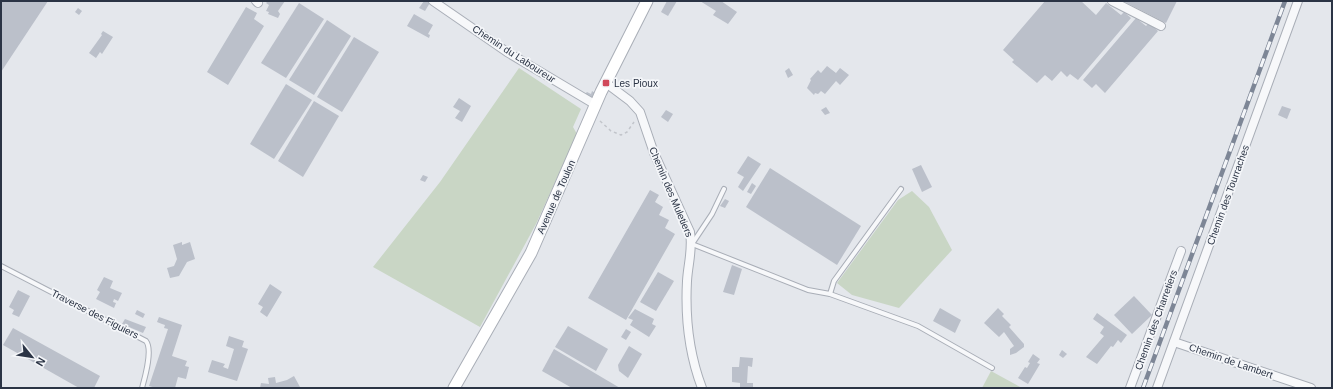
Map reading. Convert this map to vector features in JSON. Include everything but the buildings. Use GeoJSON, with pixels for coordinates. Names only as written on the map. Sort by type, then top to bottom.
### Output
{"type":"FeatureCollection","features":[{"type":"Feature","properties":{"kind":"main road","name":"Avenue de Toulon"},"geometry":{"type":"LineString","coordinates":[[454,388],[531,253],[606,83],[647,1]]}},
{"type":"Feature","properties":{"kind":"street","name":"Chemin du Laboureur"},"geometry":{"type":"LineString","coordinates":[[433,1],[507,52],[596,106]]}},
{"type":"Feature","properties":{"kind":"street"},"geometry":{"type":"LineString","coordinates":[[1112,1],[1160,26]]}},
{"type":"Feature","properties":{"kind":"street","name":"Chemin des Tourraches"},"geometry":{"type":"LineString","coordinates":[[1157,388],[1298,1]]}},
{"type":"Feature","properties":{"kind":"street","name":"Chemin des Muletiers"},"geometry":{"type":"LineString","coordinates":[[606,83],[630,101],[640,112],[654,153],[690,232],[692,244],[687,280],[686,317],[694,367],[702,388]]}},
{"type":"Feature","properties":{"kind":"street","name":"Chemin des Charretiers"},"geometry":{"type":"LineString","coordinates":[[1130,388],[1181,252]]}},
{"type":"Feature","properties":{"kind":"street","name":"Chemin de Lambert"},"geometry":{"type":"LineString","coordinates":[[1174,342],[1311,388]]}},
{"type":"Feature","properties":{"kind":"lane"},"geometry":{"type":"LineString","coordinates":[[724,189],[712,214],[692,244],[808,290],[830,294],[918,326],[992,368]]}},
{"type":"Feature","properties":{"kind":"lane"},"geometry":{"type":"LineString","coordinates":[[830,294],[834,281],[901,190]]}},
{"type":"Feature","properties":{"kind":"lane","name":"Traverse des Figuiers"},"geometry":{"type":"LineString","coordinates":[[1,266],[146,341],[149,344],[149,356],[142,388]]}},
{"type":"Feature","properties":{"kind":"path"},"geometry":{"type":"LineString","coordinates":[[591,117],[603,123],[611,131],[621,135],[627,132],[640,112]]}},
{"type":"Feature","properties":{"kind":"green space"},"geometry":{"type":"Polygon","coordinates":[[[519,68],[581,109],[573,127],[577,134],[536,224],[480,327],[373,267],[440,182],[519,68]]]}},
{"type":"Feature","properties":{"kind":"green space"},"geometry":{"type":"Polygon","coordinates":[[[912,191],[929,207],[952,250],[899,308],[852,295],[837,283],[898,200],[912,191]]]}},
{"type":"Feature","properties":{"kind":"green space"},"geometry":{"type":"Polygon","coordinates":[[[991,371],[1022,388],[982,388],[991,371]]]}},
{"type":"Feature","properties":{"kind":"railway"},"geometry":{"type":"LineString","coordinates":[[1143,388],[1285,1]]}},
{"type":"Feature","properties":{"kind":"place","name":"Les Pioux"},"geometry":{"type":"Point","coordinates":[606,83]}}]}
